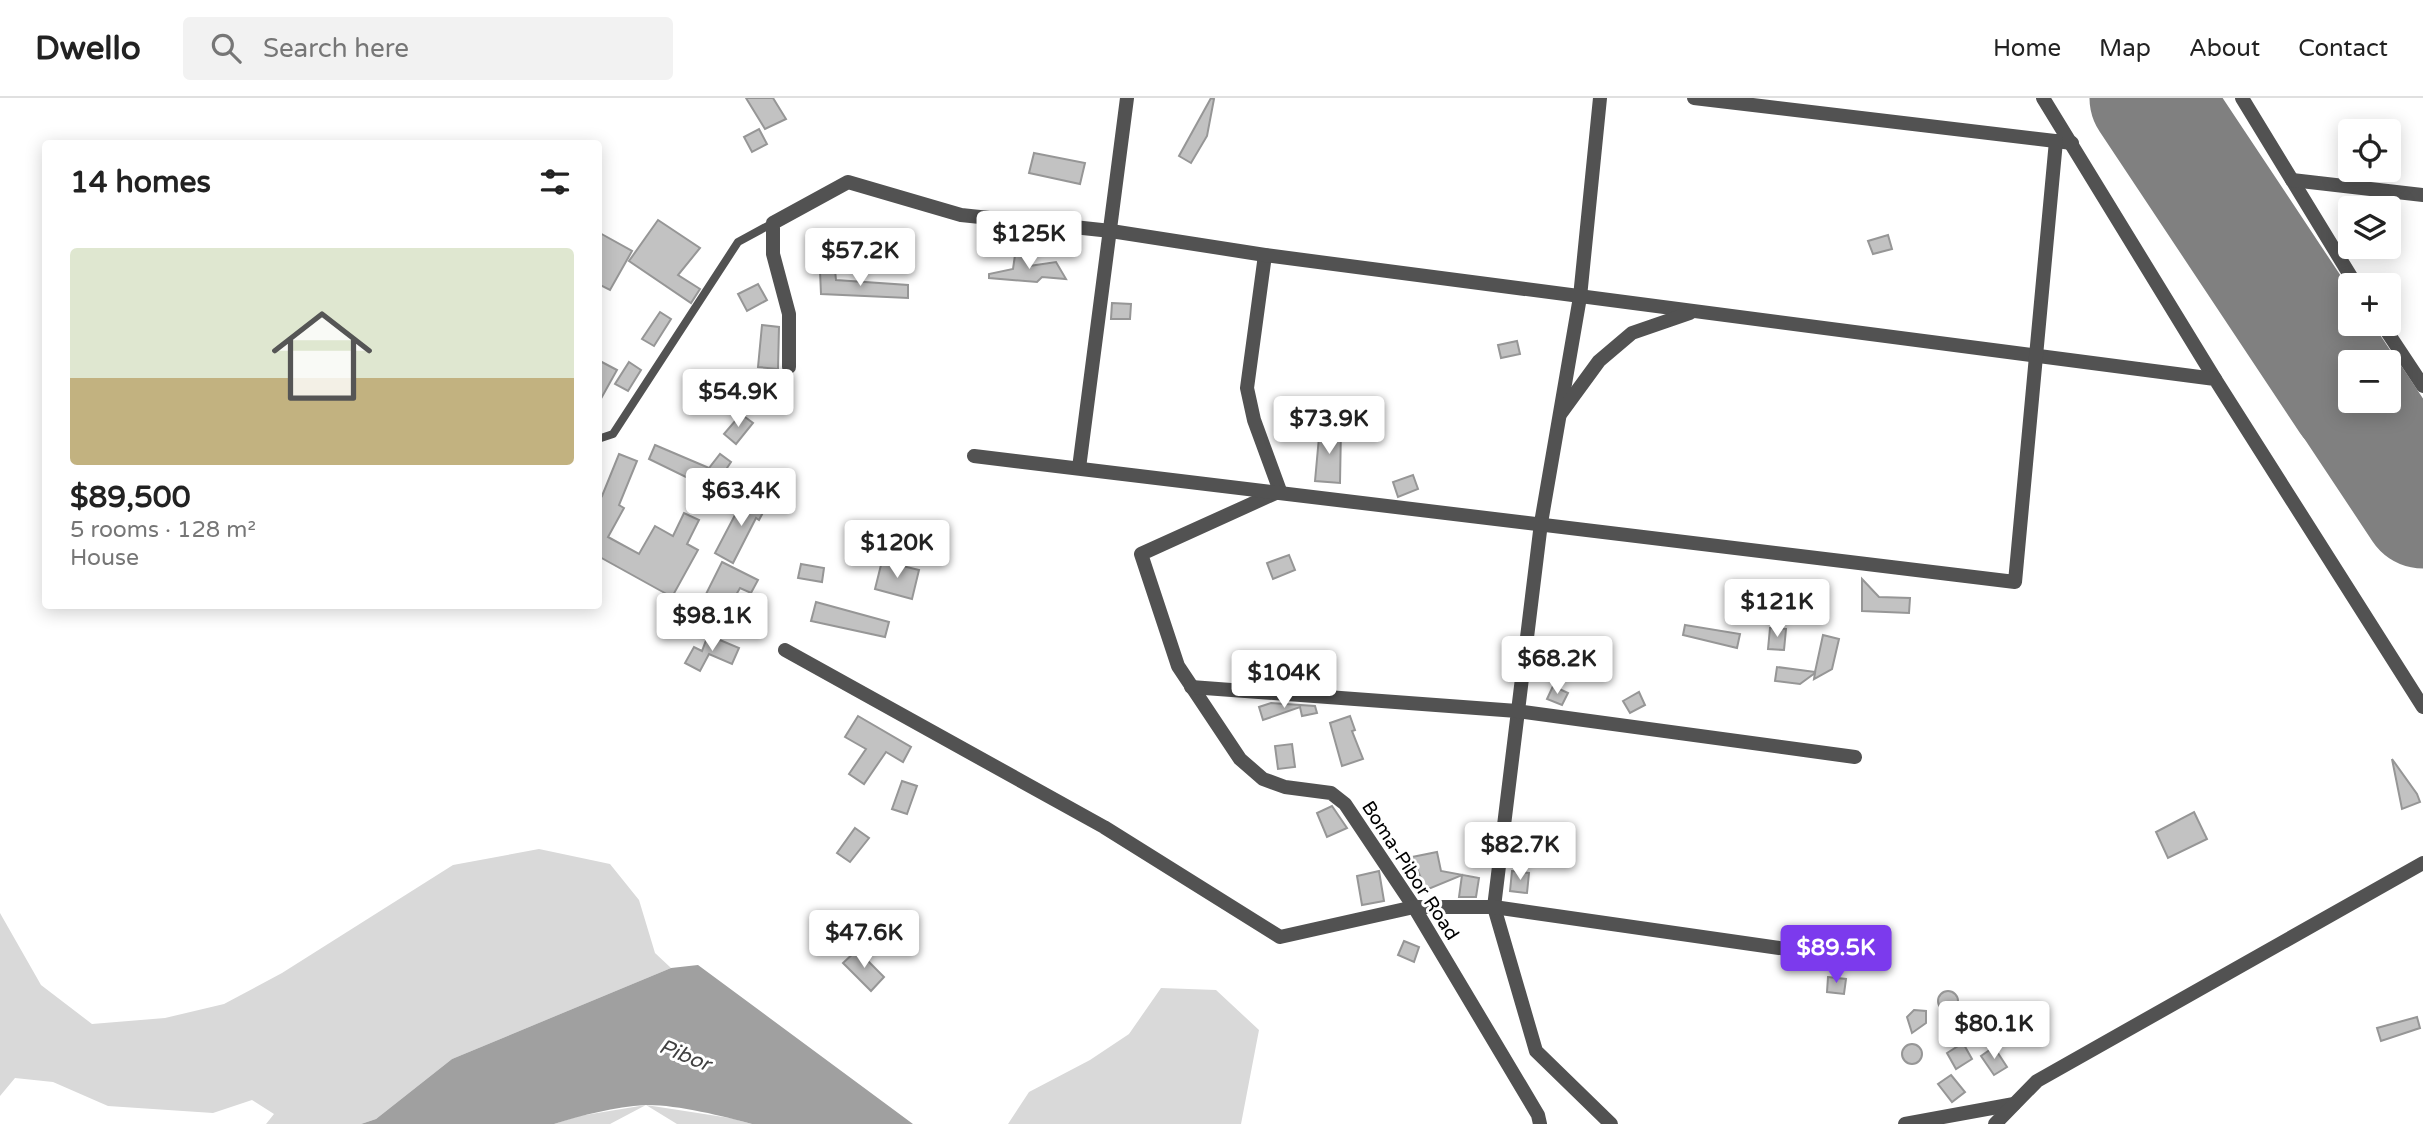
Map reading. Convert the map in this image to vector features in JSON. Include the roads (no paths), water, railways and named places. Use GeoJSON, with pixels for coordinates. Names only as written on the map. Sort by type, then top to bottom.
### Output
{"type":"FeatureCollection","features":[{"type":"Feature","properties":{"kind":"street"},"geometry":{"type":"LineString","coordinates":[[1079,468],[1127,98]]}},
{"type":"Feature","properties":{"kind":"street"},"geometry":{"type":"LineString","coordinates":[[1600,98],[1580,297],[1541,523],[1494,908],[1536,1051],[1611,1124]]}},
{"type":"Feature","properties":{"kind":"street"},"geometry":{"type":"LineString","coordinates":[[1694,98],[2072,143]]}},
{"type":"Feature","properties":{"kind":"street"},"geometry":{"type":"LineString","coordinates":[[2043,98],[2215,379],[2423,707]]}},
{"type":"Feature","properties":{"kind":"street"},"geometry":{"type":"LineString","coordinates":[[2242,98],[2350,273]]}},
{"type":"Feature","properties":{"kind":"street"},"geometry":{"type":"LineString","coordinates":[[974,456],[2015,582],[2056,141]]}},
{"type":"Feature","properties":{"kind":"street"},"geometry":{"type":"LineString","coordinates":[[2292,180],[2423,195]]}},
{"type":"Feature","properties":{"kind":"street"},"geometry":{"type":"LineString","coordinates":[[789,367],[789,314],[774,254],[773,223],[848,182],[961,215],[1111,231],[1265,255],[2215,379]]}},
{"type":"Feature","properties":{"kind":"street"},"geometry":{"type":"LineString","coordinates":[[1265,255],[1247,388],[1254,420],[1280,491]]}},
{"type":"Feature","properties":{"kind":"street"},"geometry":{"type":"LineString","coordinates":[[1559,416],[1600,361],[1632,333],[1694,311]]}},
{"type":"Feature","properties":{"kind":"street"},"geometry":{"type":"LineString","coordinates":[[2390,336],[2423,386]]}},
{"type":"Feature","properties":{"kind":"street","name":"Boma-Pibor Road"},"geometry":{"type":"LineString","coordinates":[[1280,491],[1141,554],[1178,666],[1240,759],[1263,779],[1284,787],[1331,793],[1345,804],[1414,908],[1538,1115],[1540,1124]]}},
{"type":"Feature","properties":{"kind":"street"},"geometry":{"type":"LineString","coordinates":[[785,650],[1104,827],[1280,937],[1414,908],[1494,908],[1863,960]]}},
{"type":"Feature","properties":{"kind":"street"},"geometry":{"type":"LineString","coordinates":[[1191,687],[1517,711],[1855,757]]}},
{"type":"Feature","properties":{"kind":"street"},"geometry":{"type":"LineString","coordinates":[[1995,1124],[2037,1081],[2423,863]]}},
{"type":"Feature","properties":{"kind":"street"},"geometry":{"type":"LineString","coordinates":[[1905,1124],[2014,1104]]}},
{"type":"Feature","properties":{"kind":"lane"},"geometry":{"type":"LineString","coordinates":[[602,438],[613,434],[738,242],[773,223]]}},
{"type":"Feature","properties":{"kind":"water","name":"Pibor"},"geometry":{"type":"Polygon","coordinates":[[[698,965],[913,1124],[752,1124],[684,1108],[645,1105],[599,1112],[554,1124],[361,1124],[376,1119],[452,1059],[671,968],[698,965]]]}}]}
